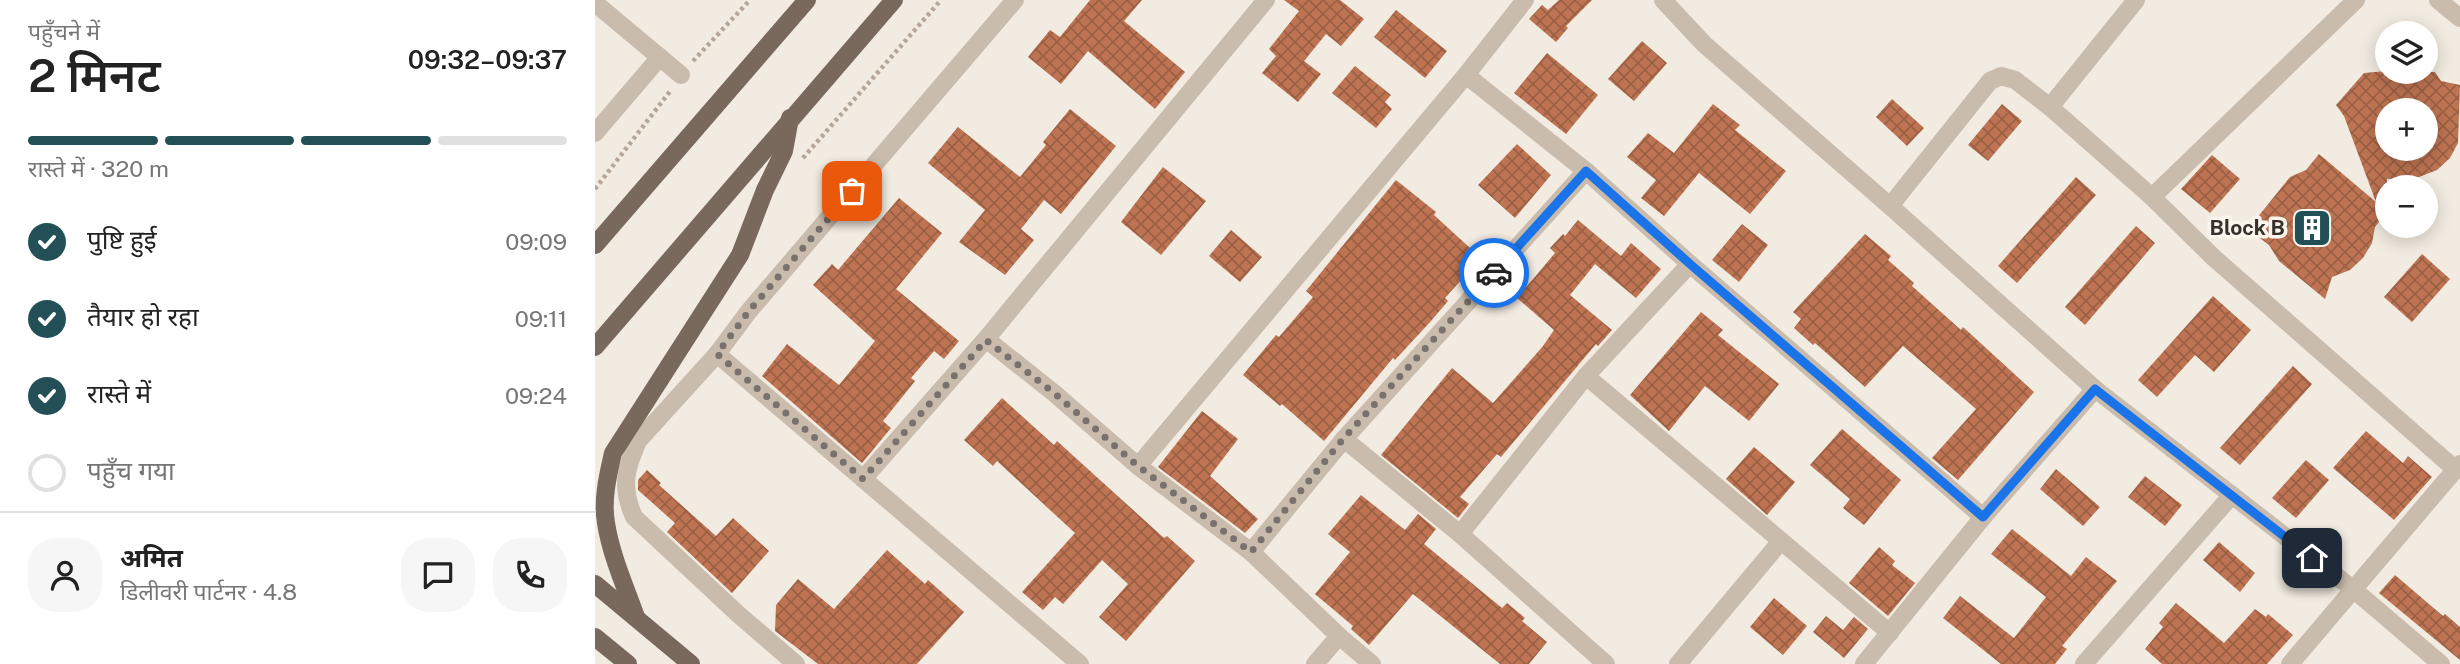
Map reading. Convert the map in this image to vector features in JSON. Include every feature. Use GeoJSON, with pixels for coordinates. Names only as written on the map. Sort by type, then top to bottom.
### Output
{"type":"FeatureCollection","features":[{"type":"Feature","properties":{"kind":"main road"},"geometry":{"type":"LineString","coordinates":[[598,238],[807,0]]}},
{"type":"Feature","properties":{"kind":"main road"},"geometry":{"type":"LineString","coordinates":[[595,347],[894,0]]}},
{"type":"Feature","properties":{"kind":"main road"},"geometry":{"type":"LineString","coordinates":[[636,617],[618,567],[606,522],[606,483],[613,453],[740,255],[765,190],[784,151],[790,118]]}},
{"type":"Feature","properties":{"kind":"main road"},"geometry":{"type":"LineString","coordinates":[[595,583],[691,664]]}},
{"type":"Feature","properties":{"kind":"main road"},"geometry":{"type":"LineString","coordinates":[[595,637],[628,664]]}},
{"type":"Feature","properties":{"kind":"street"},"geometry":{"type":"LineString","coordinates":[[796,664],[634,517],[627,502],[626,473],[638,441],[717,354],[749,311],[1015,0]]}},
{"type":"Feature","properties":{"kind":"street"},"geometry":{"type":"LineString","coordinates":[[863,479],[986,340],[1266,0]]}},
{"type":"Feature","properties":{"kind":"street"},"geometry":{"type":"LineString","coordinates":[[1138,466],[1466,75],[1525,0]]}},
{"type":"Feature","properties":{"kind":"street"},"geometry":{"type":"LineString","coordinates":[[2050,107],[2136,0]]}},
{"type":"Feature","properties":{"kind":"street"},"geometry":{"type":"LineString","coordinates":[[2152,197],[2356,0]]}},
{"type":"Feature","properties":{"kind":"street"},"geometry":{"type":"LineString","coordinates":[[2438,0],[2460,18]]}},
{"type":"Feature","properties":{"kind":"street"},"geometry":{"type":"LineString","coordinates":[[1671,2],[1704,44],[2095,389],[2353,589],[2441,664]]}},
{"type":"Feature","properties":{"kind":"street"},"geometry":{"type":"LineString","coordinates":[[595,3],[681,75]]}},
{"type":"Feature","properties":{"kind":"street"},"geometry":{"type":"LineString","coordinates":[[595,133],[660,57]]}},
{"type":"Feature","properties":{"kind":"street"},"geometry":{"type":"LineString","coordinates":[[1466,75],[1586,171],[1983,517]]}},
{"type":"Feature","properties":{"kind":"street"},"geometry":{"type":"LineString","coordinates":[[1890,206],[1990,81],[2001,76],[2015,80],[2050,107],[2152,197],[2214,258],[2457,467],[2290,664]]}},
{"type":"Feature","properties":{"kind":"street"},"geometry":{"type":"LineString","coordinates":[[1251,552],[1343,439],[1586,171]]}},
{"type":"Feature","properties":{"kind":"street"},"geometry":{"type":"LineString","coordinates":[[1460,534],[1586,376],[1690,264]]}},
{"type":"Feature","properties":{"kind":"street"},"geometry":{"type":"LineString","coordinates":[[986,340],[1054,393],[1138,466],[1251,552],[1372,664]]}},
{"type":"Feature","properties":{"kind":"street"},"geometry":{"type":"LineString","coordinates":[[717,354],[1080,664]]}},
{"type":"Feature","properties":{"kind":"street"},"geometry":{"type":"LineString","coordinates":[[1586,376],[1890,633]]}},
{"type":"Feature","properties":{"kind":"street"},"geometry":{"type":"LineString","coordinates":[[1864,664],[1983,517],[2095,389]]}},
{"type":"Feature","properties":{"kind":"street"},"geometry":{"type":"LineString","coordinates":[[1343,439],[1460,534],[1606,664]]}},
{"type":"Feature","properties":{"kind":"street"},"geometry":{"type":"LineString","coordinates":[[2084,664],[2232,495]]}},
{"type":"Feature","properties":{"kind":"street"},"geometry":{"type":"LineString","coordinates":[[1678,664],[1781,541]]}},
{"type":"Feature","properties":{"kind":"street"},"geometry":{"type":"LineString","coordinates":[[1315,664],[1339,636]]}},
{"type":"Feature","properties":{"kind":"path"},"geometry":{"type":"LineString","coordinates":[[801,161],[941,0]]}},
{"type":"Feature","properties":{"kind":"building"},"geometry":{"type":"Polygon","coordinates":[[[1090,0],[1142,0],[1124,21],[1185,72],[1155,109],[1088,51],[1061,84],[1028,57],[1050,30],[1060,37],[1090,0]]]}},
{"type":"Feature","properties":{"kind":"building"},"geometry":{"type":"Polygon","coordinates":[[[1284,0],[1340,0],[1364,19],[1341,46],[1326,34],[1304,61],[1321,74],[1298,102],[1262,73],[1276,56],[1269,49],[1299,11],[1284,0]]]}},
{"type":"Feature","properties":{"kind":"building"},"geometry":{"type":"Polygon","coordinates":[[[1559,0],[1592,0],[1566,26],[1568,28],[1556,42],[1529,19],[1542,5],[1548,10],[1559,0]]]}},
{"type":"Feature","properties":{"kind":"building"},"geometry":{"type":"Polygon","coordinates":[[[1396,10],[1447,51],[1425,78],[1374,37],[1396,10]]]}},
{"type":"Feature","properties":{"kind":"building"},"geometry":{"type":"Polygon","coordinates":[[[1642,41],[1667,63],[1634,101],[1608,79],[1642,41]]]}},
{"type":"Feature","properties":{"kind":"building"},"geometry":{"type":"Polygon","coordinates":[[[1547,53],[1598,95],[1566,134],[1514,93],[1547,53]]]}},
{"type":"Feature","properties":{"kind":"building"},"geometry":{"type":"Polygon","coordinates":[[[1355,66],[1391,95],[1385,102],[1392,109],[1376,128],[1332,93],[1355,66]]]}},
{"type":"Feature","properties":{"kind":"building","name":"Block B"},"geometry":{"type":"Polygon","coordinates":[[[2375,72],[2375,84],[2438,84],[2438,76],[2441,81],[2460,85],[2458,143],[2450,158],[2437,170],[2424,175],[2375,175],[2375,199],[2344,116],[2336,105],[2364,73],[2375,72]]]}},
{"type":"Feature","properties":{"kind":"building"},"geometry":{"type":"Polygon","coordinates":[[[1892,99],[1924,128],[1907,146],[1876,117],[1892,99]]]}},
{"type":"Feature","properties":{"kind":"building"},"geometry":{"type":"Polygon","coordinates":[[[1713,104],[1740,125],[1735,130],[1786,171],[1750,214],[1699,173],[1664,216],[1641,198],[1656,180],[1627,157],[1648,133],[1674,153],[1713,104]]]}},
{"type":"Feature","properties":{"kind":"building"},"geometry":{"type":"Polygon","coordinates":[[[2002,104],[2022,121],[1988,161],[1968,145],[2002,104]]]}},
{"type":"Feature","properties":{"kind":"building"},"geometry":{"type":"Polygon","coordinates":[[[1070,109],[1116,146],[1061,214],[1044,200],[1021,229],[1034,240],[1005,275],[959,242],[985,210],[928,163],[958,127],[1020,177],[1046,145],[1043,142],[1070,109]]]}},
{"type":"Feature","properties":{"kind":"building"},"geometry":{"type":"Polygon","coordinates":[[[1517,144],[1551,175],[1515,218],[1478,185],[1517,144]]]}},
{"type":"Feature","properties":{"kind":"building","name":"Block B"},"geometry":{"type":"Polygon","coordinates":[[[2319,154],[2375,201],[2372,243],[2363,258],[2350,270],[2332,277],[2325,299],[2279,261],[2269,245],[2248,229],[2290,177],[2306,170],[2319,154]]]}},
{"type":"Feature","properties":{"kind":"building"},"geometry":{"type":"Polygon","coordinates":[[[2212,155],[2240,179],[2210,213],[2181,189],[2212,155]]]}},
{"type":"Feature","properties":{"kind":"building"},"geometry":{"type":"Polygon","coordinates":[[[1163,167],[1206,201],[1161,255],[1121,222],[1163,167]]]}},
{"type":"Feature","properties":{"kind":"building"},"geometry":{"type":"Polygon","coordinates":[[[2076,177],[2096,195],[2017,283],[1998,266],[2076,177]]]}},
{"type":"Feature","properties":{"kind":"building"},"geometry":{"type":"Polygon","coordinates":[[[1396,180],[1436,212],[1434,215],[1481,258],[1445,298],[1448,301],[1431,321],[1395,360],[1393,358],[1324,441],[1282,404],[1280,406],[1243,375],[1276,335],[1279,337],[1313,297],[1306,291],[1396,180]]]}},
{"type":"Feature","properties":{"kind":"building"},"geometry":{"type":"Polygon","coordinates":[[[899,198],[942,233],[896,289],[959,341],[944,359],[934,351],[911,378],[915,381],[883,421],[891,428],[862,463],[762,376],[787,344],[839,385],[875,341],[813,285],[832,264],[838,270],[899,198]]]}},
{"type":"Feature","properties":{"kind":"building"},"geometry":{"type":"Polygon","coordinates":[[[1578,220],[1621,256],[1631,243],[1661,269],[1636,298],[1595,264],[1570,295],[1612,330],[1598,346],[1596,344],[1501,457],[1497,454],[1460,497],[1469,504],[1458,518],[1381,455],[1452,368],[1493,403],[1543,346],[1554,330],[1517,298],[1555,253],[1550,248],[1563,234],[1565,236],[1578,220]]]}},
{"type":"Feature","properties":{"kind":"building"},"geometry":{"type":"Polygon","coordinates":[[[1742,224],[1768,245],[1739,282],[1712,260],[1742,224]]]}},
{"type":"Feature","properties":{"kind":"building"},"geometry":{"type":"Polygon","coordinates":[[[2136,226],[2155,243],[2085,325],[2065,307],[2136,226]]]}},
{"type":"Feature","properties":{"kind":"building"},"geometry":{"type":"Polygon","coordinates":[[[1231,230],[1262,257],[1240,282],[1209,256],[1231,230]]]}},
{"type":"Feature","properties":{"kind":"building"},"geometry":{"type":"Polygon","coordinates":[[[1865,234],[1891,256],[1888,260],[1914,283],[1912,286],[1961,330],[1963,327],[2034,392],[1958,480],[1932,458],[1976,409],[1903,346],[1865,387],[1794,328],[1801,319],[1793,312],[1865,234]]]}},
{"type":"Feature","properties":{"kind":"building"},"geometry":{"type":"Polygon","coordinates":[[[2422,254],[2450,279],[2412,322],[2384,297],[2422,254]]]}},
{"type":"Feature","properties":{"kind":"building"},"geometry":{"type":"Polygon","coordinates":[[[2213,296],[2251,330],[2214,372],[2195,355],[2157,397],[2138,380],[2213,296]]]}},
{"type":"Feature","properties":{"kind":"building"},"geometry":{"type":"Polygon","coordinates":[[[1701,312],[1723,330],[1718,335],[1779,384],[1749,421],[1705,386],[1669,431],[1630,395],[1701,312]]]}},
{"type":"Feature","properties":{"kind":"building"},"geometry":{"type":"Polygon","coordinates":[[[2293,366],[2312,384],[2240,465],[2220,448],[2293,366]]]}},
{"type":"Feature","properties":{"kind":"building"},"geometry":{"type":"Polygon","coordinates":[[[1002,398],[1054,445],[1057,441],[1164,538],[1167,536],[1195,561],[1126,641],[1099,617],[1128,584],[1102,560],[1063,604],[1055,597],[1043,610],[1022,592],[1075,533],[997,461],[993,466],[964,440],[1002,398]]]}},
{"type":"Feature","properties":{"kind":"building"},"geometry":{"type":"Polygon","coordinates":[[[1202,411],[1238,439],[1210,476],[1258,519],[1245,533],[1158,467],[1202,411]]]}},
{"type":"Feature","properties":{"kind":"building"},"geometry":{"type":"Polygon","coordinates":[[[1842,429],[1901,480],[1864,525],[1843,508],[1850,499],[1810,465],[1842,429]]]}},
{"type":"Feature","properties":{"kind":"building"},"geometry":{"type":"Polygon","coordinates":[[[2366,431],[2403,463],[2408,456],[2432,477],[2394,520],[2333,468],[2366,431]]]}},
{"type":"Feature","properties":{"kind":"building"},"geometry":{"type":"Polygon","coordinates":[[[1754,447],[1795,482],[1767,515],[1726,479],[1754,447]]]}},
{"type":"Feature","properties":{"kind":"building"},"geometry":{"type":"Polygon","coordinates":[[[2306,460],[2329,480],[2296,518],[2272,498],[2306,460]]]}},
{"type":"Feature","properties":{"kind":"building"},"geometry":{"type":"Polygon","coordinates":[[[2056,469],[2100,507],[2083,526],[2040,489],[2056,469]]]}},
{"type":"Feature","properties":{"kind":"building"},"geometry":{"type":"Polygon","coordinates":[[[647,470],[661,483],[659,485],[716,536],[733,518],[769,551],[732,593],[667,532],[675,523],[638,490],[638,480],[647,470]]]}},
{"type":"Feature","properties":{"kind":"building"},"geometry":{"type":"Polygon","coordinates":[[[2145,476],[2182,505],[2165,526],[2128,497],[2145,476]]]}},
{"type":"Feature","properties":{"kind":"building"},"geometry":{"type":"Polygon","coordinates":[[[1361,495],[1405,530],[1418,514],[1436,529],[1424,544],[1502,608],[1507,603],[1525,618],[1522,621],[1547,642],[1529,664],[1500,664],[1413,594],[1369,645],[1351,629],[1353,626],[1315,594],[1350,552],[1328,534],[1361,495]]]}},
{"type":"Feature","properties":{"kind":"building"},"geometry":{"type":"Polygon","coordinates":[[[2012,529],[2071,576],[2086,557],[2117,581],[2062,646],[2067,649],[2055,664],[2001,664],[1943,618],[1960,596],[2014,638],[2046,597],[1991,554],[2012,529]]]}},
{"type":"Feature","properties":{"kind":"building"},"geometry":{"type":"Polygon","coordinates":[[[2219,542],[2255,573],[2240,592],[2203,560],[2219,542]]]}},
{"type":"Feature","properties":{"kind":"building"},"geometry":{"type":"Polygon","coordinates":[[[1879,547],[1895,561],[1892,565],[1915,583],[1888,616],[1849,583],[1879,547]]]}},
{"type":"Feature","properties":{"kind":"building"},"geometry":{"type":"Polygon","coordinates":[[[887,550],[925,584],[928,580],[964,612],[917,664],[818,664],[775,631],[776,605],[798,579],[834,609],[887,550]]]}},
{"type":"Feature","properties":{"kind":"building"},"geometry":{"type":"Polygon","coordinates":[[[2395,575],[2460,627],[2460,660],[2379,593],[2395,575]]]}},
{"type":"Feature","properties":{"kind":"building"},"geometry":{"type":"Polygon","coordinates":[[[1774,598],[1807,626],[1783,655],[1750,627],[1774,598]]]}},
{"type":"Feature","properties":{"kind":"building"},"geometry":{"type":"Polygon","coordinates":[[[2176,603],[2224,643],[2255,609],[2266,617],[2268,614],[2293,635],[2267,664],[2162,664],[2145,649],[2163,627],[2159,623],[2176,603]]]}},
{"type":"Feature","properties":{"kind":"building"},"geometry":{"type":"Polygon","coordinates":[[[1826,616],[1843,630],[1854,617],[1868,629],[1844,658],[1813,632],[1826,616]]]}},
{"type":"Feature","properties":{"kind":"way so far"},"geometry":{"type":"LineString","coordinates":[[852,191],[749,311],[717,354],[863,479],[986,340],[1054,393],[1138,466],[1251,552],[1343,439],[1494,273]]}},
{"type":"Feature","properties":{"kind":"place","name":"Block B"},"geometry":{"type":"Point","coordinates":[2312,228]}},
{"type":"Feature","properties":{"kind":"route"},"geometry":{"type":"LineString","coordinates":[[1494,273],[1586,171],[1983,517],[2095,389],[2312,558]]}}]}
